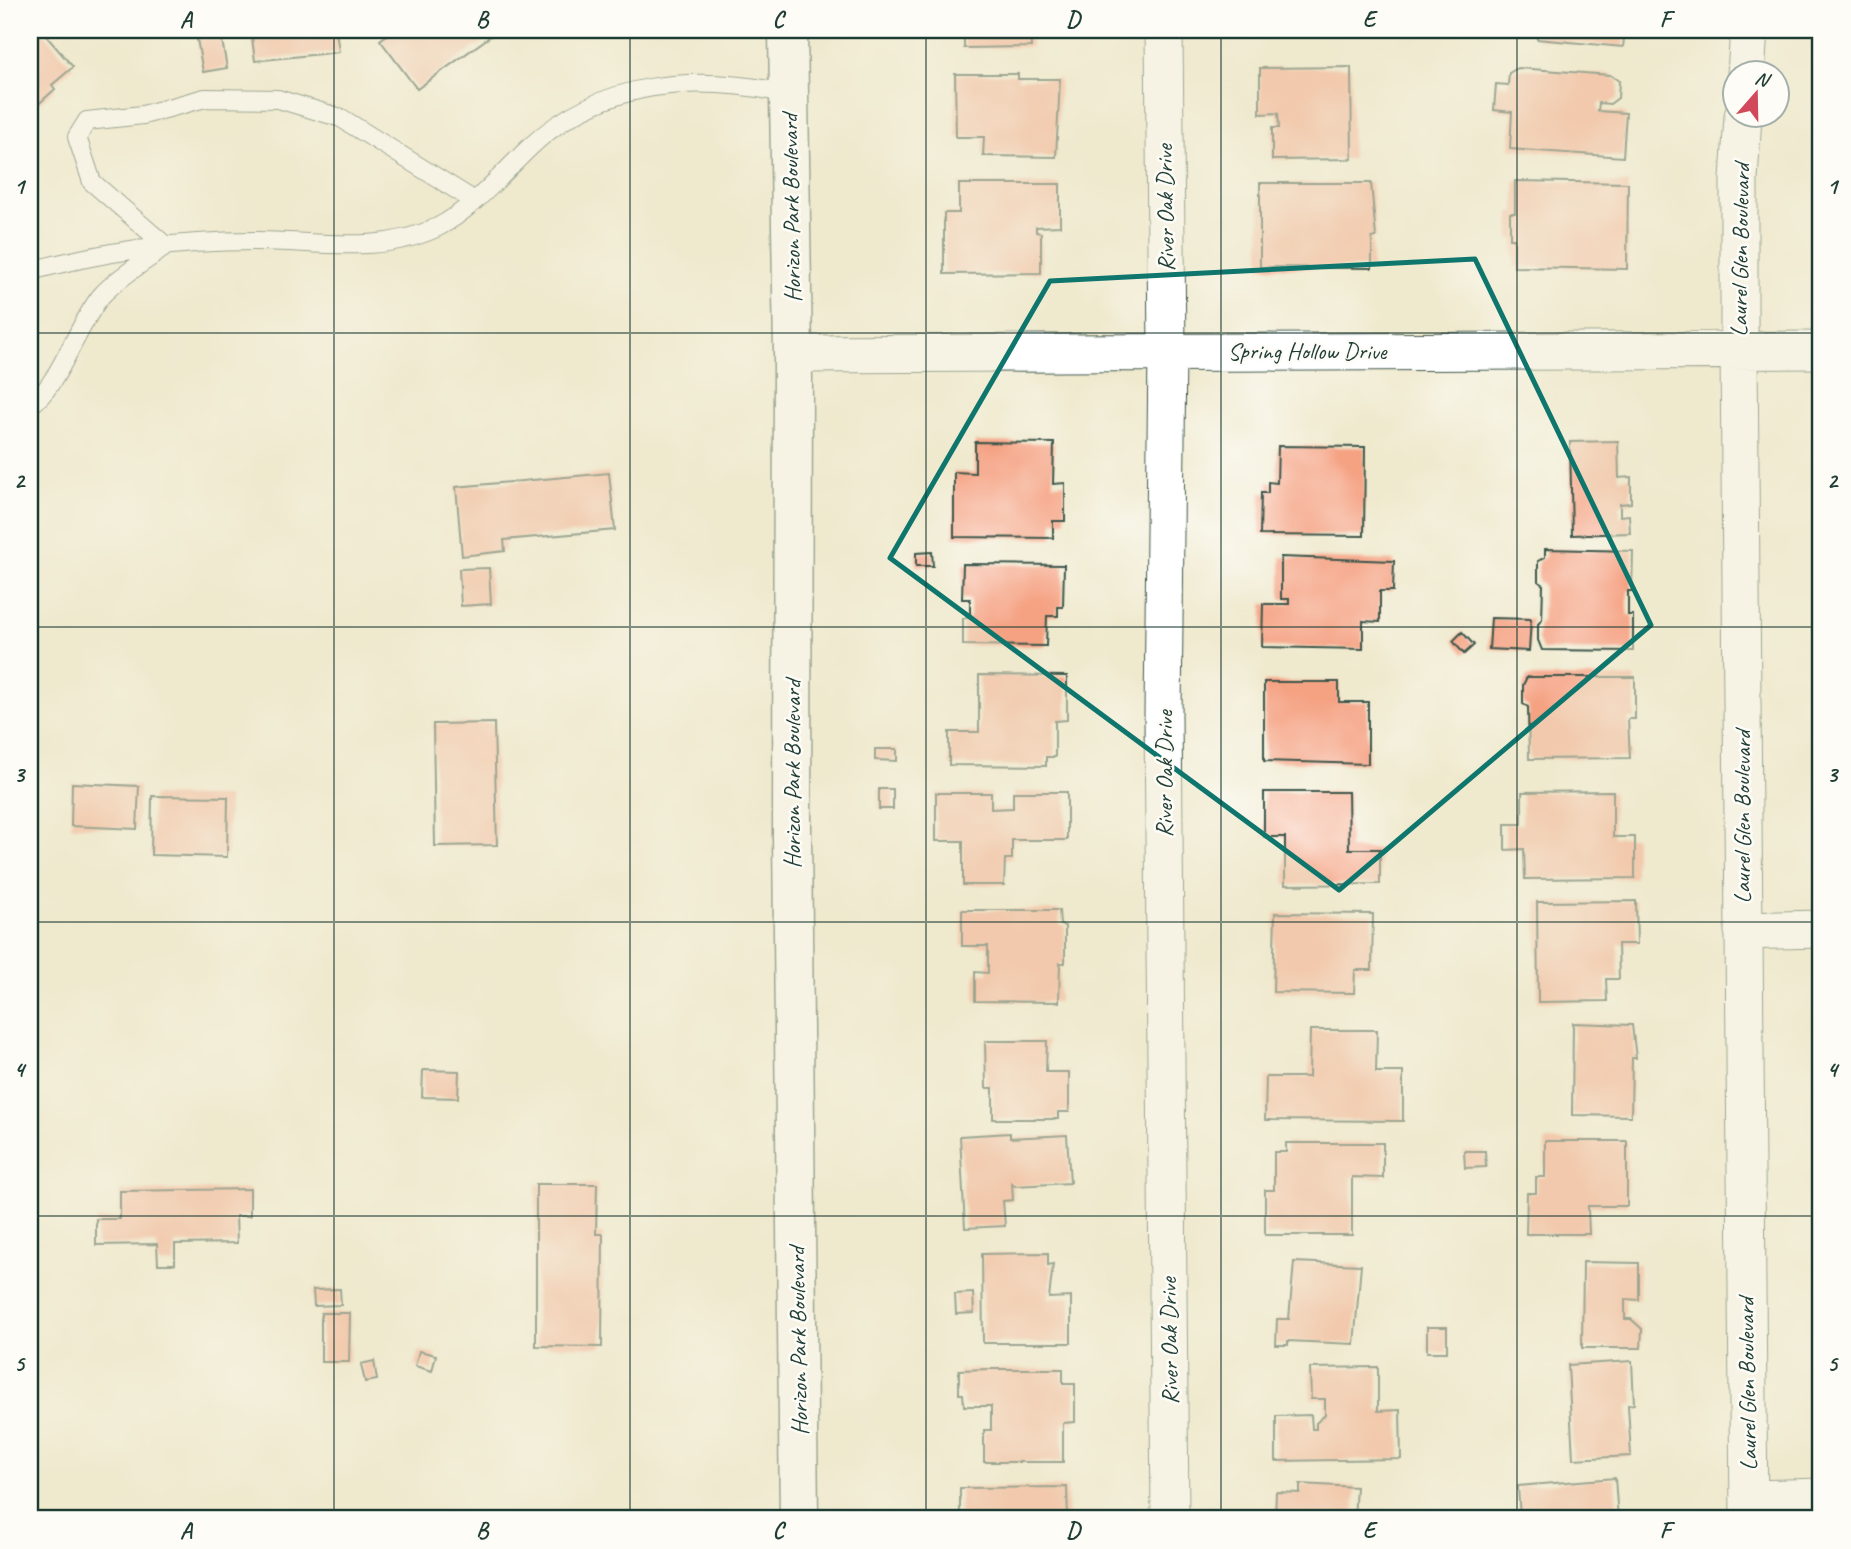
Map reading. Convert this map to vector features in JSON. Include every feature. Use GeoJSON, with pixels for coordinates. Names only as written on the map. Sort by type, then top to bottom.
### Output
{"type":"FeatureCollection","features":[{"type":"Feature","properties":{"kind":"street","name":"Horizon Park Boulevard"},"geometry":{"type":"LineString","coordinates":[[788,30],[793,354],[792,849],[799,1519]]}},
{"type":"Feature","properties":{"kind":"street","name":"River Oak Drive"},"geometry":{"type":"LineString","coordinates":[[1164,30],[1167,351],[1163,715],[1170,1519]]}},
{"type":"Feature","properties":{"kind":"street"},"geometry":{"type":"LineString","coordinates":[[1747,60],[1749,30]]}},
{"type":"Feature","properties":{"kind":"street","name":"Laurel Glen Boulevard"},"geometry":{"type":"LineString","coordinates":[[1742,130],[1739,179],[1739,351],[1749,1509]]}},
{"type":"Feature","properties":{"kind":"street","name":"Spring Hollow Drive"},"geometry":{"type":"LineString","coordinates":[[793,354],[1821,350]]}},
{"type":"Feature","properties":{"kind":"street"},"geometry":{"type":"LineString","coordinates":[[1743,931],[1821,929]]}},
{"type":"Feature","properties":{"kind":"street"},"geometry":{"type":"LineString","coordinates":[[1749,1509],[1821,1497]]}},
{"type":"Feature","properties":{"kind":"lane"},"geometry":{"type":"LineString","coordinates":[[30,271],[100,253],[166,246],[254,241],[381,246],[439,226],[473,200],[534,144],[583,108],[635,90],[695,82],[742,84],[789,94]]}},
{"type":"Feature","properties":{"kind":"lane"},"geometry":{"type":"LineString","coordinates":[[166,246],[92,182],[77,137],[87,121],[143,115],[205,97],[278,99],[341,118],[473,200]]}},
{"type":"Feature","properties":{"kind":"lane"},"geometry":{"type":"LineString","coordinates":[[30,405],[43,397],[74,337],[102,295],[166,246]]}},
{"type":"Feature","properties":{"kind":"highlighted area"},"geometry":{"type":"Polygon","coordinates":[[[1475,259],[1651,625],[1339,890],[890,558],[1050,281],[1475,259]]]}},
{"type":"Feature","properties":{"kind":"building"},"geometry":{"type":"Polygon","coordinates":[[[30,30],[41,30],[73,67],[52,85],[55,89],[32,110],[30,30]]]}},
{"type":"Feature","properties":{"kind":"building"},"geometry":{"type":"Polygon","coordinates":[[[251,30],[336,30],[339,52],[255,61],[251,30]]]}},
{"type":"Feature","properties":{"kind":"building"},"geometry":{"type":"Polygon","coordinates":[[[394,30],[499,30],[417,89],[380,40],[394,30]]]}},
{"type":"Feature","properties":{"kind":"building"},"geometry":{"type":"Polygon","coordinates":[[[964,30],[1030,30],[1031,47],[964,48],[964,30]]]}},
{"type":"Feature","properties":{"kind":"building"},"geometry":{"type":"Polygon","coordinates":[[[1538,30],[1625,30],[1623,47],[1537,39],[1538,30]]]}},
{"type":"Feature","properties":{"kind":"building"},"geometry":{"type":"Polygon","coordinates":[[[221,35],[227,68],[203,72],[197,39],[221,35]]]}},
{"type":"Feature","properties":{"kind":"building"},"geometry":{"type":"Polygon","coordinates":[[[1351,67],[1352,159],[1272,160],[1272,128],[1279,128],[1278,113],[1260,114],[1260,68],[1351,67]]]}},
{"type":"Feature","properties":{"kind":"building"},"geometry":{"type":"Polygon","coordinates":[[[1518,68],[1610,75],[1619,81],[1618,98],[1610,104],[1599,103],[1598,111],[1626,113],[1623,157],[1510,149],[1512,112],[1494,110],[1496,84],[1508,85],[1509,73],[1518,68]]]}},
{"type":"Feature","properties":{"kind":"building"},"geometry":{"type":"Polygon","coordinates":[[[955,74],[1018,74],[1018,79],[1060,79],[1056,157],[983,156],[984,137],[956,137],[955,74]]]}},
{"type":"Feature","properties":{"kind":"building"},"geometry":{"type":"Polygon","coordinates":[[[1515,181],[1628,183],[1627,269],[1514,267],[1510,213],[1515,213],[1515,181]]]}},
{"type":"Feature","properties":{"kind":"building"},"geometry":{"type":"Polygon","coordinates":[[[1260,183],[1371,183],[1376,237],[1372,238],[1372,268],[1260,267],[1260,183]]]}},
{"type":"Feature","properties":{"kind":"building"},"geometry":{"type":"Polygon","coordinates":[[[959,184],[1060,184],[1060,226],[1036,227],[1036,232],[1041,233],[1041,273],[944,274],[944,213],[959,213],[959,184]]]}},
{"type":"Feature","properties":{"kind":"building"},"geometry":{"type":"Polygon","coordinates":[[[1618,441],[1619,478],[1631,477],[1631,503],[1620,504],[1620,516],[1629,515],[1630,533],[1572,535],[1570,442],[1618,441]]]}},
{"type":"Feature","properties":{"kind":"building"},"geometry":{"type":"Polygon","coordinates":[[[975,442],[1054,443],[1053,484],[1065,483],[1065,521],[1053,521],[1053,538],[954,537],[954,472],[975,473],[975,442]]]}},
{"type":"Feature","properties":{"kind":"building"},"geometry":{"type":"Polygon","coordinates":[[[1278,446],[1365,447],[1364,536],[1260,535],[1261,493],[1268,493],[1268,482],[1277,483],[1278,446]]]}},
{"type":"Feature","properties":{"kind":"building"},"geometry":{"type":"Polygon","coordinates":[[[609,473],[615,530],[504,540],[505,551],[462,556],[456,487],[609,473]]]}},
{"type":"Feature","properties":{"kind":"building"},"geometry":{"type":"Polygon","coordinates":[[[1545,549],[1633,551],[1632,591],[1628,591],[1628,615],[1633,615],[1633,651],[1542,650],[1538,640],[1538,624],[1542,620],[1543,585],[1538,581],[1538,561],[1545,557],[1545,549]]]}},
{"type":"Feature","properties":{"kind":"building"},"geometry":{"type":"Polygon","coordinates":[[[932,552],[933,566],[916,566],[916,553],[932,552]]]}},
{"type":"Feature","properties":{"kind":"building"},"geometry":{"type":"Polygon","coordinates":[[[1281,557],[1394,561],[1393,591],[1380,591],[1380,622],[1363,621],[1363,649],[1262,647],[1263,604],[1289,604],[1289,599],[1281,599],[1281,557]]]}},
{"type":"Feature","properties":{"kind":"building"},"geometry":{"type":"Polygon","coordinates":[[[963,564],[1064,565],[1063,607],[1058,607],[1058,616],[1047,616],[1046,646],[963,645],[963,618],[970,618],[970,599],[962,599],[963,564]]]}},
{"type":"Feature","properties":{"kind":"building"},"geometry":{"type":"Polygon","coordinates":[[[489,568],[491,604],[461,606],[459,569],[489,568]]]}},
{"type":"Feature","properties":{"kind":"building"},"geometry":{"type":"Polygon","coordinates":[[[1491,618],[1531,619],[1529,651],[1489,649],[1491,618]]]}},
{"type":"Feature","properties":{"kind":"building"},"geometry":{"type":"Polygon","coordinates":[[[1462,632],[1474,645],[1464,654],[1453,641],[1462,632]]]}},
{"type":"Feature","properties":{"kind":"building"},"geometry":{"type":"Polygon","coordinates":[[[979,675],[1067,676],[1067,720],[1055,721],[1055,757],[1046,757],[1046,766],[949,765],[949,732],[979,732],[979,675]]]}},
{"type":"Feature","properties":{"kind":"building"},"geometry":{"type":"Polygon","coordinates":[[[1527,677],[1635,677],[1635,719],[1628,719],[1630,758],[1529,759],[1528,707],[1523,704],[1523,685],[1527,677]]]}},
{"type":"Feature","properties":{"kind":"building"},"geometry":{"type":"Polygon","coordinates":[[[1264,682],[1339,682],[1339,702],[1368,702],[1368,764],[1264,761],[1264,682]]]}},
{"type":"Feature","properties":{"kind":"building"},"geometry":{"type":"Polygon","coordinates":[[[494,723],[497,845],[435,846],[433,724],[494,723]]]}},
{"type":"Feature","properties":{"kind":"building"},"geometry":{"type":"Polygon","coordinates":[[[875,749],[897,749],[897,761],[875,760],[875,749]]]}},
{"type":"Feature","properties":{"kind":"building"},"geometry":{"type":"Polygon","coordinates":[[[72,783],[139,786],[137,829],[71,826],[72,783]]]}},
{"type":"Feature","properties":{"kind":"building"},"geometry":{"type":"Polygon","coordinates":[[[879,789],[893,789],[893,809],[879,809],[879,789]]]}},
{"type":"Feature","properties":{"kind":"building"},"geometry":{"type":"Polygon","coordinates":[[[1613,791],[1613,837],[1635,837],[1635,878],[1525,879],[1524,849],[1505,850],[1505,824],[1522,824],[1522,792],[1613,791]]]}},
{"type":"Feature","properties":{"kind":"building"},"geometry":{"type":"Polygon","coordinates":[[[1013,792],[1067,792],[1067,840],[1012,840],[1012,859],[1005,859],[1004,885],[963,885],[963,841],[936,841],[936,793],[991,793],[991,809],[1013,808],[1013,792]]]}},
{"type":"Feature","properties":{"kind":"building"},"geometry":{"type":"Polygon","coordinates":[[[1264,792],[1348,792],[1349,849],[1380,849],[1380,884],[1285,885],[1285,837],[1264,837],[1264,792]]]}},
{"type":"Feature","properties":{"kind":"building"},"geometry":{"type":"Polygon","coordinates":[[[152,796],[228,797],[227,857],[151,855],[152,796]]]}},
{"type":"Feature","properties":{"kind":"building"},"geometry":{"type":"Polygon","coordinates":[[[1636,901],[1637,944],[1618,944],[1619,979],[1606,979],[1607,1001],[1538,1002],[1537,902],[1636,901]]]}},
{"type":"Feature","properties":{"kind":"building"},"geometry":{"type":"Polygon","coordinates":[[[962,910],[1059,910],[1060,925],[1065,926],[1065,963],[1060,963],[1059,1002],[975,1001],[975,972],[988,973],[988,946],[962,946],[962,910]]]}},
{"type":"Feature","properties":{"kind":"building"},"geometry":{"type":"Polygon","coordinates":[[[1275,913],[1373,914],[1372,970],[1355,970],[1354,993],[1273,992],[1275,913]]]}},
{"type":"Feature","properties":{"kind":"building"},"geometry":{"type":"Polygon","coordinates":[[[1573,1023],[1632,1025],[1636,1058],[1632,1058],[1631,1116],[1572,1115],[1573,1023]]]}},
{"type":"Feature","properties":{"kind":"building"},"geometry":{"type":"Polygon","coordinates":[[[1310,1030],[1377,1030],[1376,1072],[1403,1072],[1403,1121],[1265,1120],[1266,1077],[1309,1077],[1310,1030]]]}},
{"type":"Feature","properties":{"kind":"building"},"geometry":{"type":"Polygon","coordinates":[[[985,1041],[1047,1041],[1046,1072],[1069,1072],[1069,1112],[1058,1112],[1058,1119],[993,1119],[993,1088],[986,1088],[985,1041]]]}},
{"type":"Feature","properties":{"kind":"building"},"geometry":{"type":"Polygon","coordinates":[[[423,1070],[459,1071],[458,1098],[422,1097],[423,1070]]]}},
{"type":"Feature","properties":{"kind":"building"},"geometry":{"type":"Polygon","coordinates":[[[1010,1133],[1010,1138],[1067,1135],[1070,1183],[1015,1186],[1012,1183],[1013,1200],[1003,1201],[1005,1226],[965,1228],[960,1136],[1010,1133]]]}},
{"type":"Feature","properties":{"kind":"building"},"geometry":{"type":"Polygon","coordinates":[[[1545,1141],[1627,1141],[1627,1206],[1588,1206],[1589,1234],[1526,1234],[1527,1193],[1536,1193],[1536,1177],[1545,1177],[1545,1141]]]}},
{"type":"Feature","properties":{"kind":"building"},"geometry":{"type":"Polygon","coordinates":[[[1286,1143],[1383,1143],[1383,1178],[1352,1177],[1352,1235],[1265,1235],[1265,1190],[1274,1190],[1274,1152],[1286,1152],[1286,1143]]]}},
{"type":"Feature","properties":{"kind":"building"},"geometry":{"type":"Polygon","coordinates":[[[1464,1151],[1485,1151],[1486,1167],[1465,1168],[1464,1151]]]}},
{"type":"Feature","properties":{"kind":"building"},"geometry":{"type":"Polygon","coordinates":[[[536,1184],[597,1184],[596,1234],[603,1234],[602,1347],[536,1346],[536,1184]]]}},
{"type":"Feature","properties":{"kind":"building"},"geometry":{"type":"Polygon","coordinates":[[[250,1189],[250,1216],[236,1216],[237,1243],[175,1244],[175,1264],[158,1264],[157,1244],[96,1245],[96,1219],[120,1219],[120,1191],[250,1189]]]}},
{"type":"Feature","properties":{"kind":"building"},"geometry":{"type":"Polygon","coordinates":[[[1048,1253],[1048,1265],[1053,1264],[1049,1298],[1071,1297],[1071,1343],[983,1343],[982,1254],[1048,1253]]]}},
{"type":"Feature","properties":{"kind":"building"},"geometry":{"type":"Polygon","coordinates":[[[1294,1262],[1361,1265],[1354,1344],[1288,1341],[1288,1345],[1276,1345],[1277,1319],[1289,1319],[1294,1262]]]}},
{"type":"Feature","properties":{"kind":"building"},"geometry":{"type":"Polygon","coordinates":[[[1583,1262],[1639,1263],[1639,1300],[1625,1299],[1625,1319],[1631,1319],[1642,1329],[1641,1348],[1582,1348],[1583,1262]]]}},
{"type":"Feature","properties":{"kind":"building"},"geometry":{"type":"Polygon","coordinates":[[[340,1289],[341,1305],[314,1306],[313,1290],[340,1289]]]}},
{"type":"Feature","properties":{"kind":"building"},"geometry":{"type":"Polygon","coordinates":[[[973,1293],[974,1313],[956,1314],[955,1294],[973,1293]]]}},
{"type":"Feature","properties":{"kind":"building"},"geometry":{"type":"Polygon","coordinates":[[[321,1313],[350,1313],[349,1362],[321,1362],[321,1313]]]}},
{"type":"Feature","properties":{"kind":"building"},"geometry":{"type":"Polygon","coordinates":[[[1427,1327],[1447,1327],[1447,1352],[1427,1352],[1427,1327]]]}},
{"type":"Feature","properties":{"kind":"building"},"geometry":{"type":"Polygon","coordinates":[[[419,1351],[436,1355],[432,1371],[415,1366],[419,1351]]]}},
{"type":"Feature","properties":{"kind":"building"},"geometry":{"type":"Polygon","coordinates":[[[374,1361],[377,1380],[365,1382],[361,1364],[374,1361]]]}},
{"type":"Feature","properties":{"kind":"building"},"geometry":{"type":"Polygon","coordinates":[[[1632,1361],[1634,1404],[1628,1405],[1631,1456],[1573,1459],[1568,1365],[1632,1361]]]}},
{"type":"Feature","properties":{"kind":"building"},"geometry":{"type":"Polygon","coordinates":[[[1378,1367],[1378,1411],[1400,1410],[1401,1459],[1276,1461],[1276,1416],[1311,1415],[1312,1429],[1316,1429],[1316,1423],[1325,1415],[1325,1399],[1311,1399],[1310,1368],[1378,1367]]]}},
{"type":"Feature","properties":{"kind":"building"},"geometry":{"type":"Polygon","coordinates":[[[1063,1369],[1063,1384],[1075,1384],[1075,1422],[1063,1423],[1063,1462],[984,1462],[984,1430],[991,1430],[991,1406],[964,1406],[963,1394],[959,1394],[959,1370],[1063,1369]]]}},
{"type":"Feature","properties":{"kind":"building"},"geometry":{"type":"Polygon","coordinates":[[[1615,1478],[1618,1519],[1520,1519],[1518,1486],[1615,1478]]]}},
{"type":"Feature","properties":{"kind":"building"},"geometry":{"type":"Polygon","coordinates":[[[1300,1484],[1356,1487],[1354,1519],[1275,1519],[1276,1492],[1300,1493],[1300,1484]]]}},
{"type":"Feature","properties":{"kind":"building"},"geometry":{"type":"Polygon","coordinates":[[[1067,1487],[1068,1519],[960,1519],[960,1488],[1067,1487]]]}}]}
